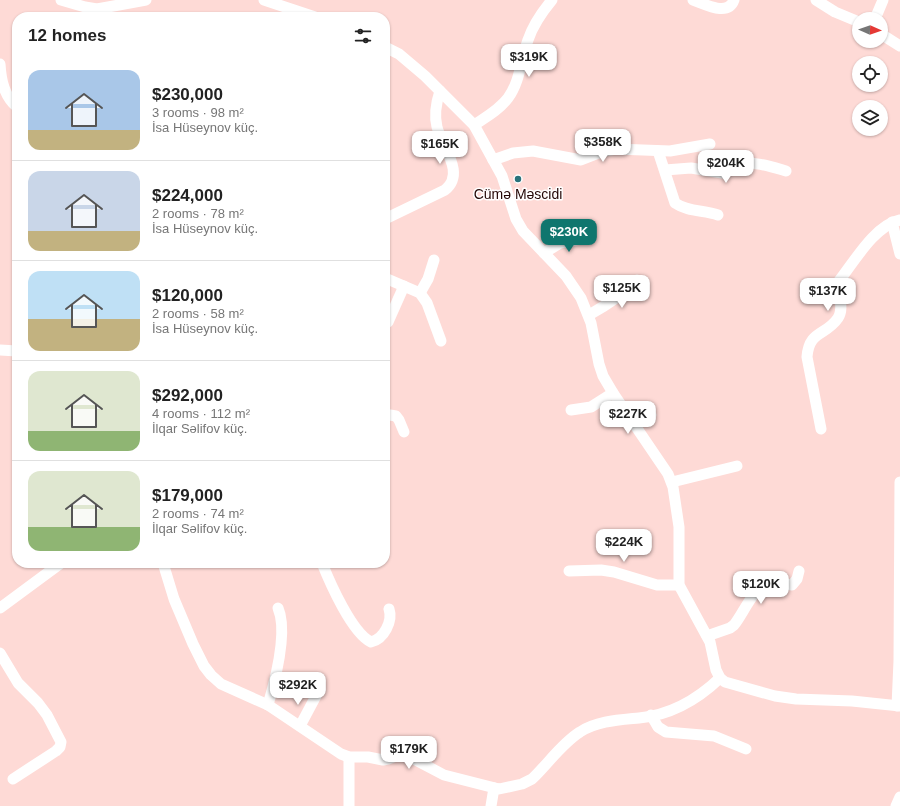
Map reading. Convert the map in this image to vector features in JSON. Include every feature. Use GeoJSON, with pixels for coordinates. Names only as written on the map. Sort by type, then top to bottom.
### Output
{"type":"FeatureCollection","features":[{"type":"Feature","properties":{"kind":"street"},"geometry":{"type":"LineString","coordinates":[[61,0],[97,9],[146,0]]}},
{"type":"Feature","properties":{"kind":"street"},"geometry":{"type":"LineString","coordinates":[[264,0],[300,12]]}},
{"type":"Feature","properties":{"kind":"street"},"geometry":{"type":"LineString","coordinates":[[474,125],[499,108],[515,87],[531,31],[539,17],[552,0]]}},
{"type":"Feature","properties":{"kind":"street"},"geometry":{"type":"LineString","coordinates":[[693,0],[716,8],[726,9],[733,4],[734,0]]}},
{"type":"Feature","properties":{"kind":"street"},"geometry":{"type":"LineString","coordinates":[[816,0],[835,12],[852,19]]}},
{"type":"Feature","properties":{"kind":"street"},"geometry":{"type":"LineString","coordinates":[[878,12],[883,0]]}},
{"type":"Feature","properties":{"kind":"street"},"geometry":{"type":"LineString","coordinates":[[888,38],[900,46]]}},
{"type":"Feature","properties":{"kind":"street"},"geometry":{"type":"LineString","coordinates":[[390,50],[399,54],[440,91],[474,125],[502,176],[516,219],[523,231],[566,276],[581,298],[588,315],[599,364],[613,393],[672,482],[679,527],[679,585],[710,642],[716,670],[720,678],[725,682],[775,696],[796,700],[852,701],[898,706],[900,482]]}},
{"type":"Feature","properties":{"kind":"street"},"geometry":{"type":"LineString","coordinates":[[0,64],[4,89],[12,103]]}},
{"type":"Feature","properties":{"kind":"street"},"geometry":{"type":"LineString","coordinates":[[390,217],[445,190],[451,185],[454,176],[453,167],[437,128],[436,102],[440,91]]}},
{"type":"Feature","properties":{"kind":"street"},"geometry":{"type":"LineString","coordinates":[[493,160],[524,151],[533,151],[581,160],[604,151],[616,149],[658,151],[684,150],[710,144]]}},
{"type":"Feature","properties":{"kind":"street"},"geometry":{"type":"LineString","coordinates":[[658,151],[676,203],[682,208],[718,215]]}},
{"type":"Feature","properties":{"kind":"street"},"geometry":{"type":"LineString","coordinates":[[664,170],[691,168],[722,173],[733,166],[745,164],[762,165],[786,171]]}},
{"type":"Feature","properties":{"kind":"street"},"geometry":{"type":"LineString","coordinates":[[821,430],[807,357],[808,347],[811,340],[838,318],[841,312],[840,281],[875,235],[885,226],[896,221],[900,254]]}},
{"type":"Feature","properties":{"kind":"street"},"geometry":{"type":"LineString","coordinates":[[544,253],[560,243],[586,238]]}},
{"type":"Feature","properties":{"kind":"street"},"geometry":{"type":"LineString","coordinates":[[420,293],[428,280],[434,260]]}},
{"type":"Feature","properties":{"kind":"street"},"geometry":{"type":"LineString","coordinates":[[390,280],[420,293],[427,303],[441,341]]}},
{"type":"Feature","properties":{"kind":"street"},"geometry":{"type":"LineString","coordinates":[[588,315],[609,304],[637,280]]}},
{"type":"Feature","properties":{"kind":"street"},"geometry":{"type":"LineString","coordinates":[[390,318],[404,286]]}},
{"type":"Feature","properties":{"kind":"street"},"geometry":{"type":"LineString","coordinates":[[0,350],[12,351]]}},
{"type":"Feature","properties":{"kind":"street"},"geometry":{"type":"LineString","coordinates":[[571,410],[590,407],[613,393]]}},
{"type":"Feature","properties":{"kind":"street"},"geometry":{"type":"LineString","coordinates":[[626,412],[651,415]]}},
{"type":"Feature","properties":{"kind":"street"},"geometry":{"type":"LineString","coordinates":[[390,415],[396,416],[404,432]]}},
{"type":"Feature","properties":{"kind":"street"},"geometry":{"type":"LineString","coordinates":[[672,482],[736,466]]}},
{"type":"Feature","properties":{"kind":"street"},"geometry":{"type":"LineString","coordinates":[[0,608],[54,568]]}},
{"type":"Feature","properties":{"kind":"street"},"geometry":{"type":"LineString","coordinates":[[164,568],[174,600],[204,666],[221,684],[268,705],[341,754],[349,757],[368,757],[388,760],[396,756],[408,756],[444,775],[494,788],[506,789],[532,779],[580,732],[611,721],[651,716],[677,708],[706,691],[720,678]]}},
{"type":"Feature","properties":{"kind":"street"},"geometry":{"type":"LineString","coordinates":[[324,568],[350,619],[366,640],[371,642],[380,639],[391,621],[389,609]]}},
{"type":"Feature","properties":{"kind":"street"},"geometry":{"type":"LineString","coordinates":[[569,571],[601,570],[614,572],[657,586],[679,585]]}},
{"type":"Feature","properties":{"kind":"street"},"geometry":{"type":"LineString","coordinates":[[706,636],[730,628],[734,625],[757,589],[770,583],[792,585],[797,579],[799,571]]}},
{"type":"Feature","properties":{"kind":"street"},"geometry":{"type":"LineString","coordinates":[[268,705],[282,633],[281,614],[278,608]]}},
{"type":"Feature","properties":{"kind":"street"},"geometry":{"type":"LineString","coordinates":[[0,653],[18,683],[38,703],[47,715],[61,742],[60,747],[56,751],[13,779]]}},
{"type":"Feature","properties":{"kind":"street"},"geometry":{"type":"LineString","coordinates":[[300,726],[316,696]]}},
{"type":"Feature","properties":{"kind":"street"},"geometry":{"type":"LineString","coordinates":[[651,716],[658,727],[666,732],[714,736],[746,749]]}},
{"type":"Feature","properties":{"kind":"street"},"geometry":{"type":"LineString","coordinates":[[349,757],[349,806]]}},
{"type":"Feature","properties":{"kind":"street"},"geometry":{"type":"LineString","coordinates":[[491,806],[494,788]]}},
{"type":"Feature","properties":{"kind":"street"},"geometry":{"type":"LineString","coordinates":[[896,806],[900,797]]}},
{"type":"Feature","properties":{"kind":"place","name":"Cümə Məscidi"},"geometry":{"type":"Point","coordinates":[518,179]}}]}
